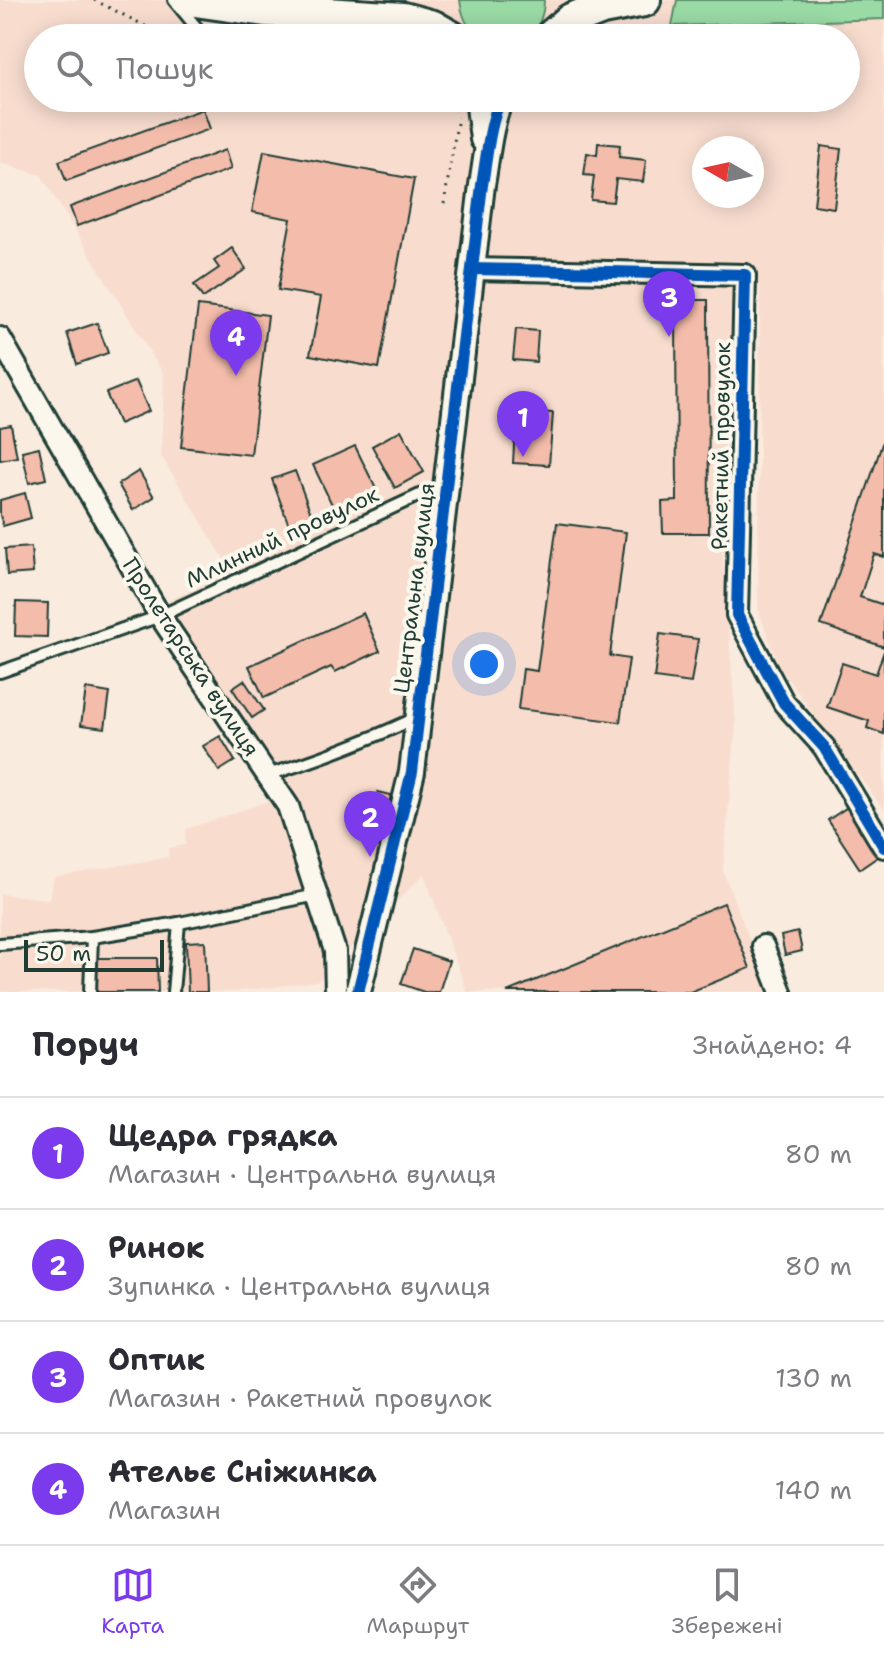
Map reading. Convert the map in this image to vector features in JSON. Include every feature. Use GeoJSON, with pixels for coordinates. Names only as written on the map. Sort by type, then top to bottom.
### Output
{"type":"FeatureCollection","features":[{"type":"Feature","properties":{"kind":"main road"},"geometry":{"type":"LineString","coordinates":[[195,0],[265,10],[323,24]]}},
{"type":"Feature","properties":{"kind":"main road"},"geometry":{"type":"LineString","coordinates":[[442,0],[445,24]]}},
{"type":"Feature","properties":{"kind":"main road"},"geometry":{"type":"LineString","coordinates":[[558,24],[561,0]]}},
{"type":"Feature","properties":{"kind":"main road"},"geometry":{"type":"LineString","coordinates":[[566,24],[602,8],[644,0]]}},
{"type":"Feature","properties":{"kind":"main road"},"geometry":{"type":"LineString","coordinates":[[360,24],[403,19],[422,24]]}},
{"type":"Feature","properties":{"kind":"street"},"geometry":{"type":"LineString","coordinates":[[480,112],[483,140],[482,185]]}},
{"type":"Feature","properties":{"kind":"street"},"geometry":{"type":"LineString","coordinates":[[482,185],[496,112]]}},
{"type":"Feature","properties":{"kind":"street","name":"Центральна вулиця"},"geometry":{"type":"LineString","coordinates":[[358,992],[418,717],[472,269],[471,223],[482,185]]}},
{"type":"Feature","properties":{"kind":"street","name":"Ракетний провулок"},"geometry":{"type":"LineString","coordinates":[[472,269],[745,275],[737,615],[784,703],[824,747],[884,847]]}},
{"type":"Feature","properties":{"kind":"street","name":"Пролетарська вулиця"},"geometry":{"type":"LineString","coordinates":[[0,338],[160,616],[288,806],[335,951],[336,992]]}},
{"type":"Feature","properties":{"kind":"street"},"geometry":{"type":"LineString","coordinates":[[763,946],[781,992]]}},
{"type":"Feature","properties":{"kind":"lane"},"geometry":{"type":"LineString","coordinates":[[174,0],[193,24]]}},
{"type":"Feature","properties":{"kind":"lane","name":"Млинний провулок"},"geometry":{"type":"LineString","coordinates":[[0,672],[160,616],[424,493],[446,490]]}},
{"type":"Feature","properties":{"kind":"lane"},"geometry":{"type":"LineString","coordinates":[[267,775],[362,742],[418,717]]}},
{"type":"Feature","properties":{"kind":"lane"},"geometry":{"type":"LineString","coordinates":[[0,944],[92,937],[317,895]]}},
{"type":"Feature","properties":{"kind":"lane"},"geometry":{"type":"LineString","coordinates":[[173,992],[179,923]]}},
{"type":"Feature","properties":{"kind":"lane"},"geometry":{"type":"LineString","coordinates":[[90,992],[92,937]]}},
{"type":"Feature","properties":{"kind":"path"},"geometry":{"type":"LineString","coordinates":[[94,0],[141,24]]}},
{"type":"Feature","properties":{"kind":"path"},"geometry":{"type":"LineString","coordinates":[[444,204],[458,112]]}},
{"type":"Feature","properties":{"kind":"shaded area"},"geometry":{"type":"Polygon","coordinates":[[[0,0],[677,0],[673,24],[24,24],[24,112],[860,112],[860,24],[733,24],[884,19],[884,810],[779,667],[758,609],[760,283],[717,485],[736,724],[723,871],[770,992],[467,992],[424,874],[318,981],[235,992],[0,992],[0,894],[49,899],[54,877],[168,857],[169,848],[185,845],[186,829],[281,797],[148,610],[232,572],[161,456],[164,375],[41,175],[0,163],[0,0]]]}},
{"type":"Feature","properties":{"kind":"green space"},"geometry":{"type":"Polygon","coordinates":[[[460,0],[544,0],[538,24],[467,24],[460,0]]]}},
{"type":"Feature","properties":{"kind":"green space"},"geometry":{"type":"Polygon","coordinates":[[[677,0],[884,0],[884,19],[672,24],[677,0]]]}},
{"type":"Feature","properties":{"kind":"building"},"geometry":{"type":"Polygon","coordinates":[[[195,112],[204,112],[210,129],[66,181],[59,161],[195,112]]]}},
{"type":"Feature","properties":{"kind":"building"},"geometry":{"type":"Polygon","coordinates":[[[598,143],[620,145],[619,157],[646,160],[643,182],[616,179],[613,202],[591,200],[594,176],[584,175],[587,153],[597,155],[598,143]]]}},
{"type":"Feature","properties":{"kind":"building"},"geometry":{"type":"Polygon","coordinates":[[[821,146],[841,149],[834,208],[814,205],[821,146]]]}},
{"type":"Feature","properties":{"kind":"building"},"geometry":{"type":"Polygon","coordinates":[[[225,150],[231,169],[77,226],[70,207],[225,150]]]}},
{"type":"Feature","properties":{"kind":"building"},"geometry":{"type":"Polygon","coordinates":[[[264,151],[414,179],[379,368],[310,355],[321,297],[278,290],[291,219],[252,212],[264,151]]]}},
{"type":"Feature","properties":{"kind":"building"},"geometry":{"type":"Polygon","coordinates":[[[232,248],[246,269],[203,298],[194,285],[219,268],[214,261],[232,248]]]}},
{"type":"Feature","properties":{"kind":"building"},"geometry":{"type":"Polygon","coordinates":[[[660,300],[708,300],[709,533],[663,533],[662,502],[677,501],[676,309],[660,309],[660,300]]]}},
{"type":"Feature","properties":{"kind":"building"},"geometry":{"type":"Polygon","coordinates":[[[198,306],[268,315],[251,455],[181,447],[198,306]]]}},
{"type":"Feature","properties":{"kind":"building"},"geometry":{"type":"Polygon","coordinates":[[[97,323],[108,353],[77,364],[67,333],[97,323]]]}},
{"type":"Feature","properties":{"kind":"building"},"geometry":{"type":"Polygon","coordinates":[[[516,329],[538,331],[536,362],[513,360],[516,329]]]}},
{"type":"Feature","properties":{"kind":"building"},"geometry":{"type":"Polygon","coordinates":[[[136,381],[149,411],[119,424],[106,393],[136,381]]]}},
{"type":"Feature","properties":{"kind":"building"},"geometry":{"type":"Polygon","coordinates":[[[516,411],[553,413],[549,465],[513,463],[516,411]]]}},
{"type":"Feature","properties":{"kind":"building"},"geometry":{"type":"Polygon","coordinates":[[[11,425],[17,457],[0,460],[0,427],[11,425]]]}},
{"type":"Feature","properties":{"kind":"building"},"geometry":{"type":"Polygon","coordinates":[[[401,430],[424,472],[395,488],[372,446],[401,430]]]}},
{"type":"Feature","properties":{"kind":"building"},"geometry":{"type":"Polygon","coordinates":[[[884,438],[884,557],[874,554],[860,597],[884,605],[884,647],[821,625],[884,438]]]}},
{"type":"Feature","properties":{"kind":"building"},"geometry":{"type":"Polygon","coordinates":[[[355,446],[378,493],[336,513],[313,465],[355,446]]]}},
{"type":"Feature","properties":{"kind":"building"},"geometry":{"type":"Polygon","coordinates":[[[39,447],[46,479],[29,483],[22,451],[39,447]]]}},
{"type":"Feature","properties":{"kind":"building"},"geometry":{"type":"Polygon","coordinates":[[[139,471],[154,497],[133,510],[118,484],[139,471]]]}},
{"type":"Feature","properties":{"kind":"building"},"geometry":{"type":"Polygon","coordinates":[[[295,471],[313,519],[290,528],[272,479],[295,471]]]}},
{"type":"Feature","properties":{"kind":"building"},"geometry":{"type":"Polygon","coordinates":[[[25,493],[31,518],[3,526],[0,500],[25,493]]]}},
{"type":"Feature","properties":{"kind":"building"},"geometry":{"type":"Polygon","coordinates":[[[557,523],[626,532],[610,656],[629,659],[620,722],[518,709],[523,669],[537,671],[557,523]]]}},
{"type":"Feature","properties":{"kind":"building"},"geometry":{"type":"Polygon","coordinates":[[[31,547],[33,573],[7,575],[5,549],[31,547]]]}},
{"type":"Feature","properties":{"kind":"building"},"geometry":{"type":"Polygon","coordinates":[[[16,602],[48,603],[47,637],[15,636],[16,602]]]}},
{"type":"Feature","properties":{"kind":"building"},"geometry":{"type":"Polygon","coordinates":[[[363,613],[380,651],[335,672],[331,667],[264,698],[249,666],[363,613]]]}},
{"type":"Feature","properties":{"kind":"building"},"geometry":{"type":"Polygon","coordinates":[[[660,634],[698,639],[691,683],[654,678],[660,634]]]}},
{"type":"Feature","properties":{"kind":"building"},"geometry":{"type":"Polygon","coordinates":[[[884,651],[884,734],[867,728],[869,721],[827,707],[842,663],[876,674],[884,651]]]}},
{"type":"Feature","properties":{"kind":"building"},"geometry":{"type":"Polygon","coordinates":[[[244,680],[264,710],[252,718],[232,688],[244,680]]]}},
{"type":"Feature","properties":{"kind":"building"},"geometry":{"type":"Polygon","coordinates":[[[86,689],[110,693],[105,728],[81,725],[86,689]]]}},
{"type":"Feature","properties":{"kind":"building"},"geometry":{"type":"Polygon","coordinates":[[[220,736],[235,761],[219,771],[203,746],[220,736]]]}},
{"type":"Feature","properties":{"kind":"building"},"geometry":{"type":"Polygon","coordinates":[[[378,792],[391,795],[386,815],[373,813],[378,792]]]}},
{"type":"Feature","properties":{"kind":"building"},"geometry":{"type":"Polygon","coordinates":[[[849,806],[882,854],[860,869],[828,820],[849,806]]]}},
{"type":"Feature","properties":{"kind":"building"},"geometry":{"type":"Polygon","coordinates":[[[724,903],[750,968],[690,992],[507,992],[724,903]]]}},
{"type":"Feature","properties":{"kind":"building"},"geometry":{"type":"Polygon","coordinates":[[[798,932],[802,951],[785,955],[781,936],[798,932]]]}},
{"type":"Feature","properties":{"kind":"building"},"geometry":{"type":"Polygon","coordinates":[[[205,941],[207,992],[188,992],[186,942],[205,941]]]}},
{"type":"Feature","properties":{"kind":"building"},"geometry":{"type":"Polygon","coordinates":[[[413,949],[449,961],[439,992],[424,992],[401,984],[413,949]]]}},
{"type":"Feature","properties":{"kind":"building"},"geometry":{"type":"Polygon","coordinates":[[[92,958],[157,958],[158,992],[92,992],[92,958]]]}},
{"type":"Feature","properties":{"kind":"cycle path"},"geometry":{"type":"LineString","coordinates":[[358,992],[412,772],[482,185],[496,112]]}},
{"type":"Feature","properties":{"kind":"cycle path"},"geometry":{"type":"LineString","coordinates":[[472,269],[745,275],[737,615],[784,703],[824,747],[884,847]]}},
{"type":"Feature","properties":{"kind":"place","name":"Оптик"},"geometry":{"type":"Point","coordinates":[669,337]}},
{"type":"Feature","properties":{"kind":"place","name":"Ательє Сніжинка"},"geometry":{"type":"Point","coordinates":[236,376]}},
{"type":"Feature","properties":{"kind":"place","name":"Щедра грядка"},"geometry":{"type":"Point","coordinates":[523,457]}},
{"type":"Feature","properties":{"kind":"place","name":"Ринок"},"geometry":{"type":"Point","coordinates":[370,857]}}]}
